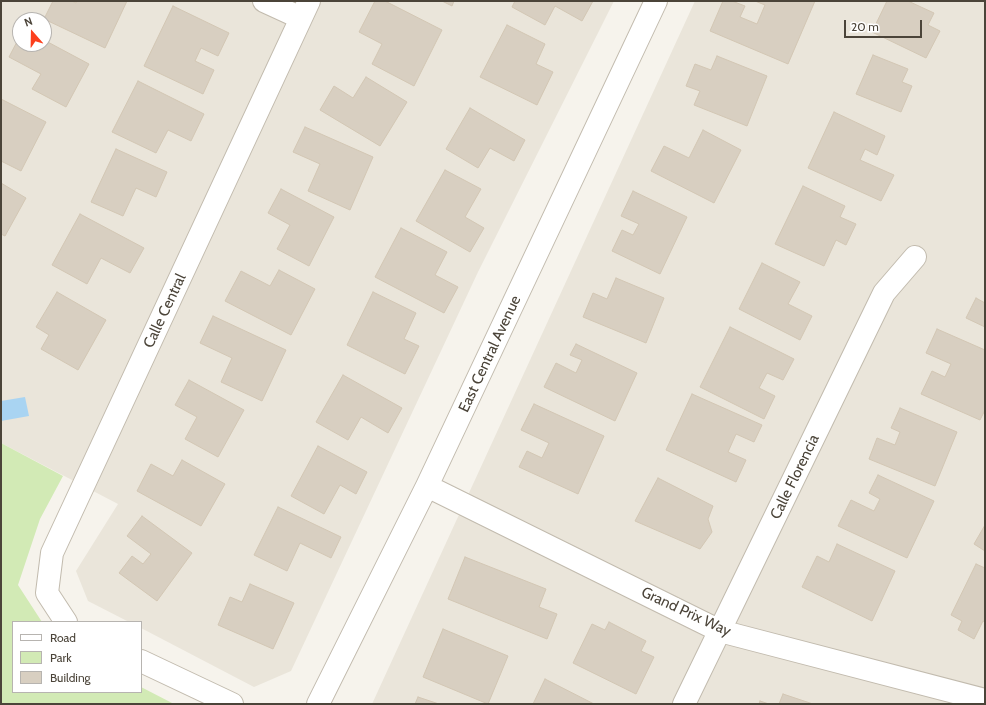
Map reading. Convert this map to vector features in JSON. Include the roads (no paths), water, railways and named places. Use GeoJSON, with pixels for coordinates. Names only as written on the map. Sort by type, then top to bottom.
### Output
{"type":"FeatureCollection","features":[{"type":"Feature","properties":{"kind":"street"},"geometry":{"type":"LineString","coordinates":[[264,1],[305,10]]}},
{"type":"Feature","properties":{"kind":"street","name":"East Central Avenue"},"geometry":{"type":"LineString","coordinates":[[318,704],[427,486],[656,1]]}},
{"type":"Feature","properties":{"kind":"street","name":"Calle Central"},"geometry":{"type":"LineString","coordinates":[[65,621],[47,593],[52,553],[305,10]]}},
{"type":"Feature","properties":{"kind":"street","name":"Calle Florencia"},"geometry":{"type":"LineString","coordinates":[[684,704],[884,293],[915,257]]}},
{"type":"Feature","properties":{"kind":"street","name":"Grand Prix Way"},"geometry":{"type":"LineString","coordinates":[[427,486],[720,630],[985,700]]}},
{"type":"Feature","properties":{"kind":"street"},"geometry":{"type":"LineString","coordinates":[[142,661],[232,704]]}},
{"type":"Feature","properties":{"kind":"water"},"geometry":{"type":"Polygon","coordinates":[[[25,397],[29,416],[1,421],[1,401],[25,397]]]}}]}
